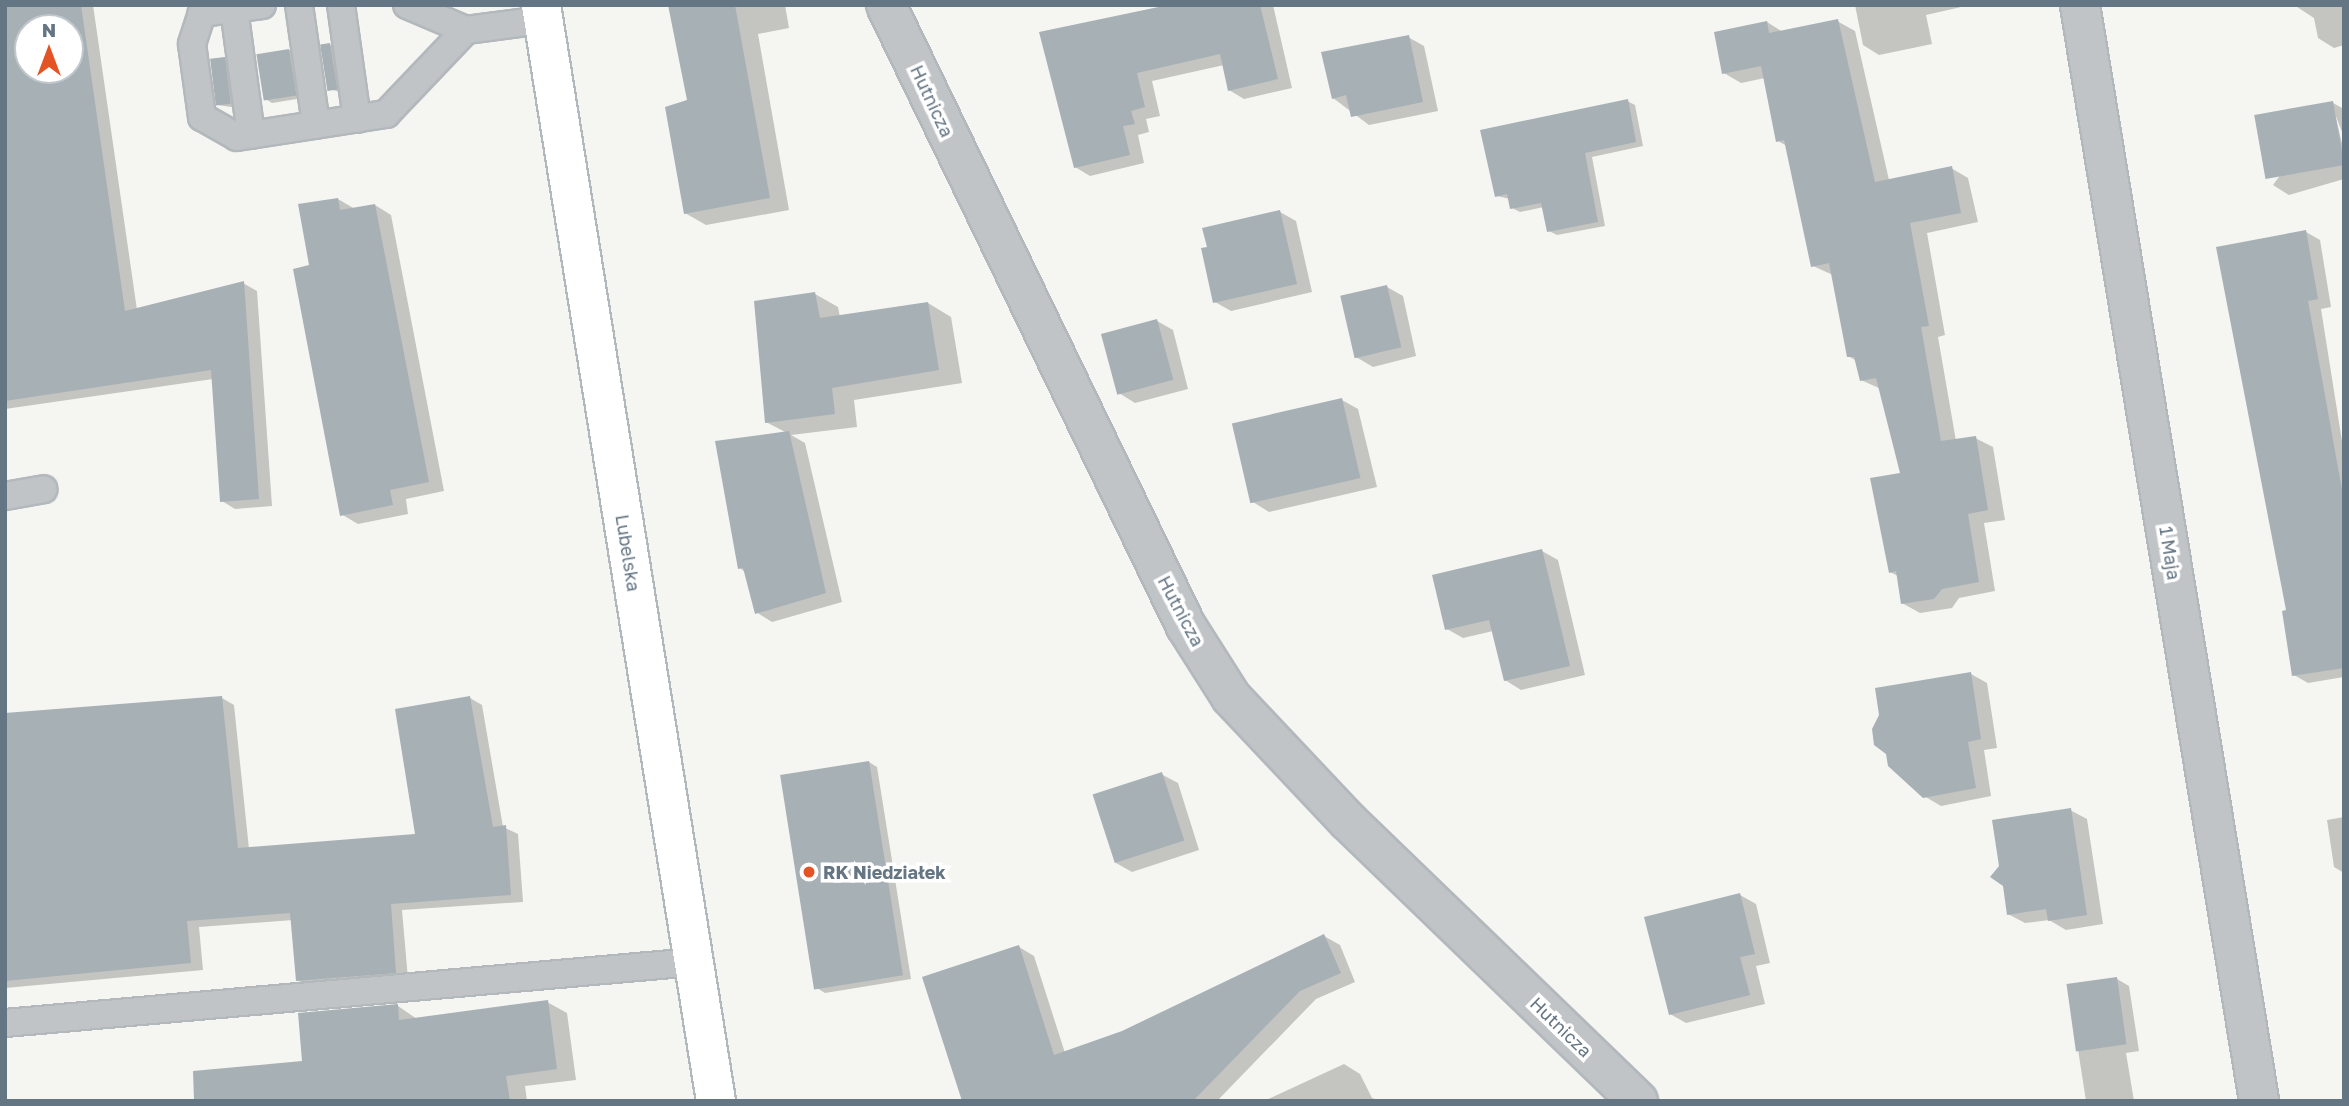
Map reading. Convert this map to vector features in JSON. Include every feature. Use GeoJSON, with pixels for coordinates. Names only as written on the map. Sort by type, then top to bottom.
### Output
{"type":"FeatureCollection","features":[{"type":"Feature","properties":{"kind":"main road","name":"Lubelska"},"geometry":{"type":"LineString","coordinates":[[542,13],[716,1101]]}},
{"type":"Feature","properties":{"kind":"street","name":"Hutnicza"},"geometry":{"type":"LineString","coordinates":[[886,5],[1186,626],[1231,697],[1339,812],[1638,1101]]}},
{"type":"Feature","properties":{"kind":"street","name":"1 Maja"},"geometry":{"type":"LineString","coordinates":[[2080,5],[2259,1101]]}},
{"type":"Feature","properties":{"kind":"lane"},"geometry":{"type":"LineString","coordinates":[[262,5],[202,13],[192,44],[202,117],[237,137],[386,114],[466,30],[542,13]]}},
{"type":"Feature","properties":{"kind":"lane"},"geometry":{"type":"LineString","coordinates":[[299,5],[316,125]]}},
{"type":"Feature","properties":{"kind":"lane"},"geometry":{"type":"LineString","coordinates":[[341,5],[357,118]]}},
{"type":"Feature","properties":{"kind":"lane"},"geometry":{"type":"LineString","coordinates":[[407,5],[466,30]]}},
{"type":"Feature","properties":{"kind":"lane"},"geometry":{"type":"LineString","coordinates":[[234,9],[251,135]]}},
{"type":"Feature","properties":{"kind":"lane"},"geometry":{"type":"LineString","coordinates":[[5,496],[43,489]]}},
{"type":"Feature","properties":{"kind":"lane"},"geometry":{"type":"LineString","coordinates":[[5,1023],[694,962]]}},
{"type":"Feature","properties":{"kind":"building"},"geometry":{"type":"Polygon","coordinates":[[[5,5],[81,5],[82,14],[14,14],[14,84],[84,84],[84,26],[125,311],[244,281],[259,499],[220,502],[211,370],[5,401],[5,5]]]}},
{"type":"Feature","properties":{"kind":"building"},"geometry":{"type":"Polygon","coordinates":[[[668,5],[735,5],[770,198],[684,214],[665,107],[687,100],[668,5]]]}},
{"type":"Feature","properties":{"kind":"building"},"geometry":{"type":"Polygon","coordinates":[[[1168,5],[1260,5],[1278,79],[1228,91],[1220,54],[1137,73],[1145,107],[1131,111],[1135,124],[1123,126],[1130,155],[1074,168],[1039,32],[1168,5]]]}},
{"type":"Feature","properties":{"kind":"building"},"geometry":{"type":"Polygon","coordinates":[[[1838,19],[1875,182],[1952,166],[1961,213],[1910,223],[1929,326],[1921,327],[1941,441],[1976,436],[1988,510],[1968,514],[1979,582],[1942,589],[1934,599],[1901,604],[1896,571],[1889,573],[1870,478],[1900,473],[1876,378],[1860,381],[1854,357],[1847,357],[1829,263],[1811,267],[1784,140],[1776,142],[1761,66],[1722,74],[1714,32],[1767,21],[1769,33],[1838,19]]]}},
{"type":"Feature","properties":{"kind":"building"},"geometry":{"type":"Polygon","coordinates":[[[1409,35],[1423,102],[1351,117],[1346,95],[1332,99],[1321,52],[1409,35]]]}},
{"type":"Feature","properties":{"kind":"building"},"geometry":{"type":"Polygon","coordinates":[[[330,43],[337,89],[327,91],[320,45],[330,43]]]}},
{"type":"Feature","properties":{"kind":"building"},"geometry":{"type":"Polygon","coordinates":[[[289,49],[296,95],[264,101],[256,54],[289,49]]]}},
{"type":"Feature","properties":{"kind":"building"},"geometry":{"type":"Polygon","coordinates":[[[225,57],[231,104],[216,105],[210,59],[225,57]]]}},
{"type":"Feature","properties":{"kind":"building"},"geometry":{"type":"Polygon","coordinates":[[[1628,99],[1636,142],[1585,153],[1598,222],[1547,232],[1541,203],[1510,209],[1507,194],[1495,197],[1480,130],[1628,99]]]}},
{"type":"Feature","properties":{"kind":"building"},"geometry":{"type":"Polygon","coordinates":[[[2333,101],[2344,165],[2266,179],[2254,115],[2333,101]]]}},
{"type":"Feature","properties":{"kind":"building"},"geometry":{"type":"Polygon","coordinates":[[[338,198],[340,210],[375,204],[429,482],[390,490],[393,505],[340,516],[293,269],[309,265],[298,204],[338,198]]]}},
{"type":"Feature","properties":{"kind":"building"},"geometry":{"type":"Polygon","coordinates":[[[1280,210],[1297,284],[1213,303],[1201,248],[1207,247],[1202,228],[1280,210]]]}},
{"type":"Feature","properties":{"kind":"building"},"geometry":{"type":"Polygon","coordinates":[[[2306,230],[2318,299],[2308,301],[2344,501],[2344,668],[2292,676],[2282,611],[2286,610],[2216,247],[2306,230]]]}},
{"type":"Feature","properties":{"kind":"building"},"geometry":{"type":"Polygon","coordinates":[[[1387,285],[1401,347],[1355,358],[1340,296],[1387,285]]]}},
{"type":"Feature","properties":{"kind":"building"},"geometry":{"type":"Polygon","coordinates":[[[815,292],[820,318],[928,302],[939,370],[832,388],[835,414],[765,423],[754,301],[815,292]]]}},
{"type":"Feature","properties":{"kind":"building"},"geometry":{"type":"Polygon","coordinates":[[[1157,319],[1173,380],[1117,395],[1101,334],[1157,319]]]}},
{"type":"Feature","properties":{"kind":"building"},"geometry":{"type":"Polygon","coordinates":[[[1342,398],[1360,478],[1250,503],[1232,423],[1342,398]]]}},
{"type":"Feature","properties":{"kind":"building"},"geometry":{"type":"Polygon","coordinates":[[[789,431],[826,593],[755,614],[743,568],[738,569],[715,441],[789,431]]]}},
{"type":"Feature","properties":{"kind":"building"},"geometry":{"type":"Polygon","coordinates":[[[1542,549],[1570,666],[1504,681],[1489,620],[1445,630],[1432,575],[1542,549]]]}},
{"type":"Feature","properties":{"kind":"building"},"geometry":{"type":"Polygon","coordinates":[[[1971,672],[1981,739],[1968,742],[1976,788],[1923,798],[1888,766],[1886,754],[1874,745],[1872,729],[1879,715],[1875,688],[1971,672]]]}},
{"type":"Feature","properties":{"kind":"building"},"geometry":{"type":"Polygon","coordinates":[[[222,696],[238,848],[415,834],[395,709],[470,696],[493,827],[506,825],[511,895],[391,904],[396,973],[296,981],[290,913],[187,921],[191,963],[5,981],[5,713],[222,696]]]}},
{"type":"Feature","properties":{"kind":"building"},"geometry":{"type":"Polygon","coordinates":[[[869,761],[903,975],[814,989],[780,775],[869,761]]]}},
{"type":"Feature","properties":{"kind":"building"},"geometry":{"type":"Polygon","coordinates":[[[1162,772],[1184,840],[1115,863],[1093,795],[1162,772]]]}},
{"type":"Feature","properties":{"kind":"building"},"geometry":{"type":"Polygon","coordinates":[[[2071,808],[2087,915],[2048,921],[2046,909],[2007,915],[2003,886],[1990,877],[1999,866],[1992,820],[2071,808]]]}},
{"type":"Feature","properties":{"kind":"building"},"geometry":{"type":"Polygon","coordinates":[[[1740,893],[1755,954],[1740,957],[1750,995],[1669,1015],[1644,917],[1740,893]]]}},
{"type":"Feature","properties":{"kind":"building"},"geometry":{"type":"Polygon","coordinates":[[[1324,934],[1341,973],[1300,991],[1193,1101],[962,1101],[922,977],[1019,945],[1054,1055],[1122,1031],[1324,934]]]}},
{"type":"Feature","properties":{"kind":"building"},"geometry":{"type":"Polygon","coordinates":[[[2117,977],[2126,1044],[2076,1051],[2066,984],[2117,977]]]}},
{"type":"Feature","properties":{"kind":"building"},"geometry":{"type":"Polygon","coordinates":[[[548,1000],[557,1069],[506,1076],[510,1101],[194,1101],[193,1071],[302,1061],[298,1013],[398,1004],[399,1020],[548,1000]]]}},
{"type":"Feature","properties":{"kind":"place","name":"RK Niedziałek"},"geometry":{"type":"Point","coordinates":[809,872]}}]}
